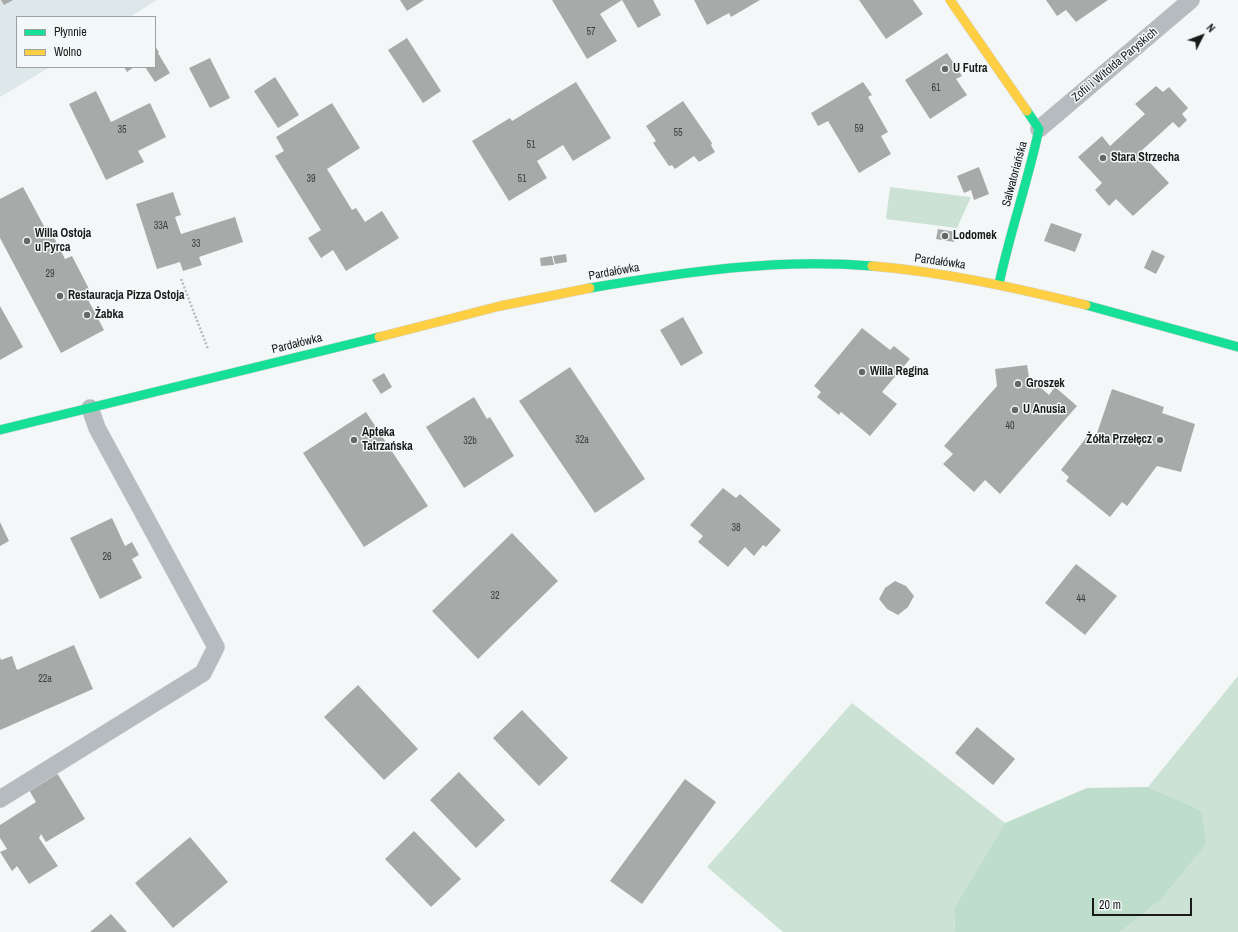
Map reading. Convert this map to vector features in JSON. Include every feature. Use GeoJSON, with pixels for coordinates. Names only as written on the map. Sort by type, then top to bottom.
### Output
{"type":"FeatureCollection","features":[{"type":"Feature","properties":{"kind":"street","name":"Salwatoriańska"},"geometry":{"type":"LineString","coordinates":[[950,0],[1039,129],[1033,158],[1003,261],[998,284]]}},
{"type":"Feature","properties":{"kind":"street","name":"Pardałówka"},"geometry":{"type":"LineString","coordinates":[[0,430],[502,306],[569,292],[685,272],[754,265],[846,264],[933,272],[998,284],[1099,309],[1238,347]]}},
{"type":"Feature","properties":{"kind":"lane","name":"Zofii i Witolda Paryskich"},"geometry":{"type":"LineString","coordinates":[[1039,129],[1191,0]]}},
{"type":"Feature","properties":{"kind":"lane"},"geometry":{"type":"LineString","coordinates":[[0,799],[204,673],[216,647],[97,428],[90,408]]}},
{"type":"Feature","properties":{"kind":"path"},"geometry":{"type":"LineString","coordinates":[[181,278],[210,355]]}},
{"type":"Feature","properties":{"kind":"shaded area"},"geometry":{"type":"Polygon","coordinates":[[[0,0],[157,0],[132,16],[16,16],[16,68],[48,68],[0,97],[0,0]]]}},
{"type":"Feature","properties":{"kind":"green space"},"geometry":{"type":"Polygon","coordinates":[[[890,187],[971,197],[957,228],[886,219],[890,187]]]}},
{"type":"Feature","properties":{"kind":"green space"},"geometry":{"type":"Polygon","coordinates":[[[1238,676],[1238,932],[1120,932],[1160,900],[1201,810],[1148,787],[1238,676]]]}},
{"type":"Feature","properties":{"kind":"green space"},"geometry":{"type":"Polygon","coordinates":[[[852,703],[1005,823],[954,908],[955,932],[783,932],[707,867],[852,703]]]}},
{"type":"Feature","properties":{"kind":"green space"},"geometry":{"type":"Polygon","coordinates":[[[1148,787],[1201,810],[1206,844],[1160,900],[1120,932],[955,932],[954,908],[1005,823],[1087,788],[1148,787]]]}},
{"type":"Feature","properties":{"kind":"building"},"geometry":{"type":"Polygon","coordinates":[[[1,0],[13,0],[4,5],[1,0]]]}},
{"type":"Feature","properties":{"kind":"building"},"geometry":{"type":"Polygon","coordinates":[[[400,0],[424,0],[407,11],[400,0]]]}},
{"type":"Feature","properties":{"kind":"building"},"geometry":{"type":"Polygon","coordinates":[[[552,0],[622,0],[600,14],[617,41],[587,59],[552,0]]]}},
{"type":"Feature","properties":{"kind":"building"},"geometry":{"type":"Polygon","coordinates":[[[622,0],[653,0],[661,15],[638,28],[622,0]]]}},
{"type":"Feature","properties":{"kind":"building"},"geometry":{"type":"Polygon","coordinates":[[[694,0],[760,0],[731,17],[729,13],[707,25],[694,0]]]}},
{"type":"Feature","properties":{"kind":"building"},"geometry":{"type":"Polygon","coordinates":[[[859,0],[913,0],[923,14],[886,39],[859,0]]]}},
{"type":"Feature","properties":{"kind":"building"},"geometry":{"type":"Polygon","coordinates":[[[1046,0],[1108,0],[1076,22],[1066,10],[1057,16],[1046,0]]]}},
{"type":"Feature","properties":{"kind":"building"},"geometry":{"type":"Polygon","coordinates":[[[407,38],[441,91],[423,103],[388,50],[407,38]]]}},
{"type":"Feature","properties":{"kind":"building"},"geometry":{"type":"Polygon","coordinates":[[[156,48],[170,73],[155,82],[146,68],[156,68],[156,48]]]}},
{"type":"Feature","properties":{"kind":"building"},"geometry":{"type":"Polygon","coordinates":[[[947,53],[962,76],[956,79],[967,95],[930,119],[905,80],[947,53]]]}},
{"type":"Feature","properties":{"kind":"building"},"geometry":{"type":"Polygon","coordinates":[[[210,58],[230,98],[210,108],[189,68],[210,58]]]}},
{"type":"Feature","properties":{"kind":"building"},"geometry":{"type":"Polygon","coordinates":[[[125,68],[133,68],[127,72],[125,68]]]}},
{"type":"Feature","properties":{"kind":"building"},"geometry":{"type":"Polygon","coordinates":[[[275,77],[299,115],[278,128],[254,91],[275,77]]]}},
{"type":"Feature","properties":{"kind":"building"},"geometry":{"type":"Polygon","coordinates":[[[576,82],[611,138],[573,161],[563,145],[537,161],[547,178],[509,201],[472,141],[510,118],[512,121],[576,82]]]}},
{"type":"Feature","properties":{"kind":"building"},"geometry":{"type":"Polygon","coordinates":[[[863,82],[872,95],[868,97],[888,132],[881,136],[891,154],[859,173],[828,121],[818,126],[811,113],[863,82]]]}},
{"type":"Feature","properties":{"kind":"building"},"geometry":{"type":"Polygon","coordinates":[[[1156,86],[1163,92],[1169,87],[1188,108],[1182,114],[1187,120],[1179,128],[1173,122],[1140,152],[1169,183],[1133,216],[1116,199],[1109,206],[1095,190],[1102,183],[1078,157],[1102,136],[1110,146],[1145,114],[1135,104],[1156,86]]]}},
{"type":"Feature","properties":{"kind":"building"},"geometry":{"type":"Polygon","coordinates":[[[96,91],[111,122],[150,103],[166,137],[138,151],[144,162],[106,180],[69,104],[96,91]]]}},
{"type":"Feature","properties":{"kind":"building"},"geometry":{"type":"Polygon","coordinates":[[[683,101],[712,143],[711,145],[715,152],[699,162],[694,156],[675,169],[672,165],[669,166],[653,143],[656,141],[646,126],[683,101]]]}},
{"type":"Feature","properties":{"kind":"building"},"geometry":{"type":"Polygon","coordinates":[[[332,103],[360,148],[327,169],[352,210],[356,208],[365,222],[382,211],[399,238],[346,271],[333,250],[321,258],[308,238],[321,230],[275,156],[284,151],[276,137],[332,103]]]}},
{"type":"Feature","properties":{"kind":"building"},"geometry":{"type":"Polygon","coordinates":[[[979,167],[989,194],[974,200],[971,190],[964,193],[957,176],[979,167]]]}},
{"type":"Feature","properties":{"kind":"building"},"geometry":{"type":"Polygon","coordinates":[[[23,187],[45,228],[48,226],[65,259],[72,256],[89,289],[84,292],[104,330],[61,353],[0,238],[0,199],[23,187]]]}},
{"type":"Feature","properties":{"kind":"building"},"geometry":{"type":"Polygon","coordinates":[[[173,192],[181,215],[175,217],[181,234],[235,217],[243,242],[199,257],[202,265],[183,271],[180,262],[157,269],[136,204],[173,192]]]}},
{"type":"Feature","properties":{"kind":"building"},"geometry":{"type":"Polygon","coordinates":[[[1051,223],[1082,234],[1075,252],[1044,241],[1051,223]]]}},
{"type":"Feature","properties":{"kind":"building"},"geometry":{"type":"Polygon","coordinates":[[[938,229],[956,232],[954,242],[936,239],[938,229]]]}},
{"type":"Feature","properties":{"kind":"building"},"geometry":{"type":"Polygon","coordinates":[[[1152,250],[1165,256],[1156,274],[1144,268],[1152,250]]]}},
{"type":"Feature","properties":{"kind":"building"},"geometry":{"type":"Polygon","coordinates":[[[566,254],[567,262],[555,264],[553,256],[566,254]]]}},
{"type":"Feature","properties":{"kind":"building"},"geometry":{"type":"Polygon","coordinates":[[[552,256],[554,265],[541,266],[540,258],[552,256]]]}},
{"type":"Feature","properties":{"kind":"building"},"geometry":{"type":"Polygon","coordinates":[[[0,306],[23,347],[0,360],[0,306]]]}},
{"type":"Feature","properties":{"kind":"building"},"geometry":{"type":"Polygon","coordinates":[[[683,317],[703,353],[681,366],[660,330],[683,317]]]}},
{"type":"Feature","properties":{"kind":"building","name":"Willa Regina"},"geometry":{"type":"Polygon","coordinates":[[[862,328],[890,350],[894,346],[910,359],[882,392],[897,404],[870,436],[841,412],[839,415],[817,397],[821,392],[814,386],[862,328]]]}},
{"type":"Feature","properties":{"kind":"building"},"geometry":{"type":"Polygon","coordinates":[[[1027,365],[1029,377],[1049,395],[1055,387],[1077,406],[1000,494],[985,480],[974,492],[943,464],[953,454],[944,446],[997,386],[995,369],[1027,365]]]}},
{"type":"Feature","properties":{"kind":"building"},"geometry":{"type":"Polygon","coordinates":[[[570,367],[645,479],[595,513],[519,401],[570,367]]]}},
{"type":"Feature","properties":{"kind":"building"},"geometry":{"type":"Polygon","coordinates":[[[384,373],[392,387],[381,394],[372,380],[384,373]]]}},
{"type":"Feature","properties":{"kind":"building"},"geometry":{"type":"Polygon","coordinates":[[[1112,389],[1164,407],[1162,413],[1195,424],[1181,472],[1157,466],[1127,506],[1122,502],[1110,517],[1066,481],[1069,477],[1061,470],[1089,434],[1095,439],[1112,389]]]}},
{"type":"Feature","properties":{"kind":"building"},"geometry":{"type":"Polygon","coordinates":[[[474,397],[487,419],[490,417],[514,456],[464,488],[426,427],[474,397]]]}},
{"type":"Feature","properties":{"kind":"building"},"geometry":{"type":"Polygon","coordinates":[[[366,412],[428,506],[364,547],[303,453],[366,412]]]}},
{"type":"Feature","properties":{"kind":"building"},"geometry":{"type":"Polygon","coordinates":[[[723,488],[736,498],[740,494],[781,530],[766,547],[763,545],[754,556],[745,547],[728,567],[698,542],[703,536],[690,525],[723,488]]]}},
{"type":"Feature","properties":{"kind":"building"},"geometry":{"type":"Polygon","coordinates":[[[112,518],[125,546],[132,542],[139,555],[132,559],[142,578],[100,599],[70,538],[112,518]]]}},
{"type":"Feature","properties":{"kind":"building"},"geometry":{"type":"Polygon","coordinates":[[[0,522],[9,541],[0,546],[0,522]]]}},
{"type":"Feature","properties":{"kind":"building"},"geometry":{"type":"Polygon","coordinates":[[[512,533],[558,581],[478,659],[432,611],[512,533]]]}},
{"type":"Feature","properties":{"kind":"building"},"geometry":{"type":"Polygon","coordinates":[[[1076,564],[1117,596],[1085,635],[1045,603],[1076,564]]]}},
{"type":"Feature","properties":{"kind":"building"},"geometry":{"type":"Polygon","coordinates":[[[895,581],[906,586],[914,596],[908,607],[898,615],[887,609],[879,599],[885,588],[895,581]]]}},
{"type":"Feature","properties":{"kind":"building"},"geometry":{"type":"Polygon","coordinates":[[[74,645],[93,689],[0,730],[0,657],[1,660],[12,656],[17,670],[74,645]]]}},
{"type":"Feature","properties":{"kind":"building"},"geometry":{"type":"Polygon","coordinates":[[[358,685],[418,749],[384,780],[324,717],[358,685]]]}},
{"type":"Feature","properties":{"kind":"building"},"geometry":{"type":"Polygon","coordinates":[[[522,710],[568,758],[539,786],[493,738],[522,710]]]}},
{"type":"Feature","properties":{"kind":"building"},"geometry":{"type":"Polygon","coordinates":[[[977,727],[1015,759],[993,785],[955,753],[977,727]]]}},
{"type":"Feature","properties":{"kind":"building"},"geometry":{"type":"Polygon","coordinates":[[[459,772],[505,820],[476,848],[430,800],[459,772]]]}},
{"type":"Feature","properties":{"kind":"building"},"geometry":{"type":"Polygon","coordinates":[[[57,773],[85,819],[46,842],[41,834],[39,838],[58,866],[29,884],[17,866],[12,871],[0,852],[7,849],[0,838],[0,825],[36,802],[29,790],[57,773]]]}},
{"type":"Feature","properties":{"kind":"building"},"geometry":{"type":"Polygon","coordinates":[[[685,779],[716,802],[642,904],[610,881],[685,779]]]}},
{"type":"Feature","properties":{"kind":"building"},"geometry":{"type":"Polygon","coordinates":[[[414,831],[461,879],[431,907],[385,859],[414,831]]]}},
{"type":"Feature","properties":{"kind":"building"},"geometry":{"type":"Polygon","coordinates":[[[190,837],[228,882],[173,928],[135,883],[190,837]]]}},
{"type":"Feature","properties":{"kind":"building"},"geometry":{"type":"Polygon","coordinates":[[[111,914],[127,932],[90,932],[111,914]]]}},
{"type":"Feature","properties":{"kind":"traffic: fast"},"geometry":{"type":"LineString","coordinates":[[999,284],[1039,129],[1027,111]]}},
{"type":"Feature","properties":{"kind":"traffic: fast"},"geometry":{"type":"LineString","coordinates":[[590,288],[695,272],[766,265],[836,264],[872,266]]}},
{"type":"Feature","properties":{"kind":"traffic: fast"},"geometry":{"type":"LineString","coordinates":[[1086,305],[1238,347]]}},
{"type":"Feature","properties":{"kind":"traffic: fast"},"geometry":{"type":"LineString","coordinates":[[0,430],[379,337]]}},
{"type":"Feature","properties":{"kind":"traffic: slow"},"geometry":{"type":"LineString","coordinates":[[950,0],[1027,111]]}},
{"type":"Feature","properties":{"kind":"traffic: slow"},"geometry":{"type":"LineString","coordinates":[[872,266],[953,276],[1086,305]]}},
{"type":"Feature","properties":{"kind":"traffic: slow"},"geometry":{"type":"LineString","coordinates":[[379,337],[500,306],[590,288]]}},
{"type":"Feature","properties":{"kind":"place","name":"U Futra"},"geometry":{"type":"Point","coordinates":[945,69]}},
{"type":"Feature","properties":{"kind":"place","name":"Stara Strzecha"},"geometry":{"type":"Point","coordinates":[1103,158]}},
{"type":"Feature","properties":{"kind":"place","name":"Lodomek"},"geometry":{"type":"Point","coordinates":[945,236]}},
{"type":"Feature","properties":{"kind":"place","name":"Willa Ostoja u Pyrca"},"geometry":{"type":"Point","coordinates":[27,241]}},
{"type":"Feature","properties":{"kind":"place","name":"Restauracja Pizza Ostoja"},"geometry":{"type":"Point","coordinates":[60,296]}},
{"type":"Feature","properties":{"kind":"place","name":"Żabka"},"geometry":{"type":"Point","coordinates":[87,315]}},
{"type":"Feature","properties":{"kind":"place","name":"Willa Regina"},"geometry":{"type":"Point","coordinates":[862,372]}},
{"type":"Feature","properties":{"kind":"place","name":"Groszek"},"geometry":{"type":"Point","coordinates":[1018,384]}},
{"type":"Feature","properties":{"kind":"place","name":"U Anusia"},"geometry":{"type":"Point","coordinates":[1015,410]}},
{"type":"Feature","properties":{"kind":"place","name":"Apteka Tatrzańska"},"geometry":{"type":"Point","coordinates":[354,440]}},
{"type":"Feature","properties":{"kind":"place","name":"Żółta Przełęcz"},"geometry":{"type":"Point","coordinates":[1160,440]}}]}
